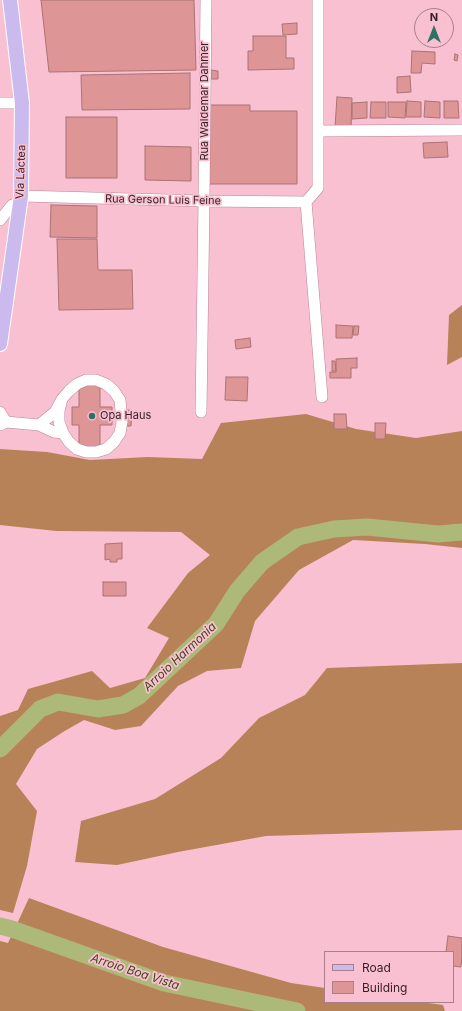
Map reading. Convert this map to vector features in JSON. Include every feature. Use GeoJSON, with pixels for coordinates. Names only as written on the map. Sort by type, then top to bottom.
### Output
{"type":"FeatureCollection","features":[{"type":"Feature","properties":{"kind":"main road","name":"Via Láctea"},"geometry":{"type":"LineString","coordinates":[[0,344],[21,199],[22,103],[10,0]]}},
{"type":"Feature","properties":{"kind":"street","name":"Rua Waldemar Dahmer"},"geometry":{"type":"LineString","coordinates":[[201,412],[206,0]]}},
{"type":"Feature","properties":{"kind":"street"},"geometry":{"type":"LineString","coordinates":[[318,0],[318,188],[306,202],[322,397]]}},
{"type":"Feature","properties":{"kind":"street"},"geometry":{"type":"LineString","coordinates":[[0,103],[22,103]]}},
{"type":"Feature","properties":{"kind":"street"},"geometry":{"type":"LineString","coordinates":[[319,131],[462,130]]}},
{"type":"Feature","properties":{"kind":"street"},"geometry":{"type":"LineString","coordinates":[[0,220],[12,205],[21,199]]}},
{"type":"Feature","properties":{"kind":"street","name":"Rua Gerson Luis Feine"},"geometry":{"type":"LineString","coordinates":[[21,199],[306,202]]}},
{"type":"Feature","properties":{"kind":"street"},"geometry":{"type":"LineString","coordinates":[[39,425],[56,412],[62,399],[68,390],[86,380],[96,380],[106,384],[114,390],[120,400],[122,422],[120,433],[114,442],[106,449],[96,452],[86,452],[77,449],[68,442],[63,433],[60,422],[62,399]]}},
{"type":"Feature","properties":{"kind":"street"},"geometry":{"type":"LineString","coordinates":[[0,412],[3,423],[39,425],[54,432],[63,433]]}},
{"type":"Feature","properties":{"kind":"shaded area"},"geometry":{"type":"Polygon","coordinates":[[[462,305],[462,357],[447,365],[449,315],[462,305]]]}},
{"type":"Feature","properties":{"kind":"shaded area"},"geometry":{"type":"Polygon","coordinates":[[[306,414],[356,429],[416,438],[462,431],[462,548],[425,544],[353,540],[299,570],[255,621],[241,668],[207,671],[178,686],[141,726],[115,730],[84,720],[37,749],[16,784],[37,811],[27,866],[13,913],[0,910],[0,716],[18,710],[28,689],[92,671],[110,688],[145,678],[169,638],[147,628],[188,573],[210,555],[181,532],[56,531],[0,525],[0,449],[47,452],[90,460],[148,457],[202,459],[221,423],[306,414]]]}},
{"type":"Feature","properties":{"kind":"shaded area"},"geometry":{"type":"Polygon","coordinates":[[[462,663],[462,830],[266,836],[117,865],[75,862],[81,821],[155,799],[221,758],[259,718],[305,695],[327,668],[462,663]]]}},
{"type":"Feature","properties":{"kind":"shaded area"},"geometry":{"type":"Polygon","coordinates":[[[29,898],[163,947],[291,983],[324,988],[324,1003],[428,1003],[443,1005],[445,1011],[0,1011],[0,941],[8,943],[29,898]]]}},
{"type":"Feature","properties":{"kind":"building"},"geometry":{"type":"Polygon","coordinates":[[[41,0],[194,0],[196,70],[49,72],[41,0]]]}},
{"type":"Feature","properties":{"kind":"building"},"geometry":{"type":"Polygon","coordinates":[[[297,23],[297,34],[283,35],[282,24],[297,23]]]}},
{"type":"Feature","properties":{"kind":"building"},"geometry":{"type":"Polygon","coordinates":[[[253,36],[286,36],[286,58],[294,58],[294,69],[248,70],[248,51],[253,51],[253,36]]]}},
{"type":"Feature","properties":{"kind":"building"},"geometry":{"type":"Polygon","coordinates":[[[412,51],[435,52],[435,64],[422,63],[421,73],[411,73],[412,51]]]}},
{"type":"Feature","properties":{"kind":"building"},"geometry":{"type":"Polygon","coordinates":[[[455,54],[458,55],[457,61],[454,60],[455,54]]]}},
{"type":"Feature","properties":{"kind":"building"},"geometry":{"type":"Polygon","coordinates":[[[211,70],[218,71],[218,79],[211,79],[211,70]]]}},
{"type":"Feature","properties":{"kind":"building"},"geometry":{"type":"Polygon","coordinates":[[[190,73],[190,109],[82,110],[81,75],[190,73]]]}},
{"type":"Feature","properties":{"kind":"building"},"geometry":{"type":"Polygon","coordinates":[[[410,76],[411,92],[397,93],[397,77],[410,76]]]}},
{"type":"Feature","properties":{"kind":"building"},"geometry":{"type":"Polygon","coordinates":[[[337,97],[352,98],[351,128],[335,127],[337,97]]]}},
{"type":"Feature","properties":{"kind":"building"},"geometry":{"type":"Polygon","coordinates":[[[407,101],[421,102],[421,117],[406,117],[407,101]]]}},
{"type":"Feature","properties":{"kind":"building"},"geometry":{"type":"Polygon","coordinates":[[[425,101],[440,102],[440,118],[424,117],[425,101]]]}},
{"type":"Feature","properties":{"kind":"building"},"geometry":{"type":"Polygon","coordinates":[[[444,101],[458,101],[459,118],[444,118],[444,101]]]}},
{"type":"Feature","properties":{"kind":"building"},"geometry":{"type":"Polygon","coordinates":[[[367,102],[367,118],[352,119],[352,103],[367,102]]]}},
{"type":"Feature","properties":{"kind":"building"},"geometry":{"type":"Polygon","coordinates":[[[371,102],[386,102],[386,118],[370,118],[371,102]]]}},
{"type":"Feature","properties":{"kind":"building"},"geometry":{"type":"Polygon","coordinates":[[[388,102],[406,102],[405,118],[388,117],[388,102]]]}},
{"type":"Feature","properties":{"kind":"building"},"geometry":{"type":"Polygon","coordinates":[[[208,105],[250,105],[250,111],[297,111],[297,184],[208,184],[208,105]]]}},
{"type":"Feature","properties":{"kind":"building"},"geometry":{"type":"Polygon","coordinates":[[[66,117],[117,117],[117,178],[66,178],[66,117]]]}},
{"type":"Feature","properties":{"kind":"building"},"geometry":{"type":"Polygon","coordinates":[[[447,142],[448,157],[424,158],[423,143],[447,142]]]}},
{"type":"Feature","properties":{"kind":"building"},"geometry":{"type":"Polygon","coordinates":[[[145,146],[191,147],[191,181],[145,180],[145,146]]]}},
{"type":"Feature","properties":{"kind":"building"},"geometry":{"type":"Polygon","coordinates":[[[51,205],[97,206],[97,238],[50,237],[51,205]]]}},
{"type":"Feature","properties":{"kind":"building"},"geometry":{"type":"Polygon","coordinates":[[[57,239],[97,239],[98,270],[132,270],[133,309],[59,310],[57,239]]]}},
{"type":"Feature","properties":{"kind":"building"},"geometry":{"type":"Polygon","coordinates":[[[336,325],[353,326],[352,338],[336,338],[336,325]]]}},
{"type":"Feature","properties":{"kind":"building"},"geometry":{"type":"Polygon","coordinates":[[[354,326],[359,326],[358,335],[353,335],[354,326]]]}},
{"type":"Feature","properties":{"kind":"building"},"geometry":{"type":"Polygon","coordinates":[[[250,338],[251,347],[236,349],[235,340],[250,338]]]}},
{"type":"Feature","properties":{"kind":"building"},"geometry":{"type":"Polygon","coordinates":[[[357,358],[357,368],[351,368],[351,378],[330,378],[330,372],[336,372],[336,359],[357,358]]]}},
{"type":"Feature","properties":{"kind":"building"},"geometry":{"type":"Polygon","coordinates":[[[332,361],[335,361],[336,371],[332,371],[332,361]]]}},
{"type":"Feature","properties":{"kind":"building"},"geometry":{"type":"Polygon","coordinates":[[[226,377],[248,377],[247,401],[225,400],[226,377]]]}},
{"type":"Feature","properties":{"kind":"building","name":"Opa Haus"},"geometry":{"type":"Polygon","coordinates":[[[79,385],[100,385],[100,407],[112,407],[112,425],[100,425],[100,448],[79,448],[79,425],[72,425],[72,407],[79,407],[79,385]]]}},
{"type":"Feature","properties":{"kind":"building"},"geometry":{"type":"Polygon","coordinates":[[[124,410],[132,410],[131,426],[123,426],[124,410]]]}},
{"type":"Feature","properties":{"kind":"building"},"geometry":{"type":"Polygon","coordinates":[[[334,414],[346,414],[347,429],[334,429],[334,414]]]}},
{"type":"Feature","properties":{"kind":"building"},"geometry":{"type":"Polygon","coordinates":[[[375,423],[386,423],[385,439],[375,439],[375,423]]]}},
{"type":"Feature","properties":{"kind":"building"},"geometry":{"type":"Polygon","coordinates":[[[122,543],[122,559],[117,559],[117,562],[110,562],[110,559],[105,560],[105,544],[122,543]]]}},
{"type":"Feature","properties":{"kind":"building"},"geometry":{"type":"Polygon","coordinates":[[[103,582],[126,582],[126,596],[103,596],[103,582]]]}},
{"type":"Feature","properties":{"kind":"building"},"geometry":{"type":"Polygon","coordinates":[[[448,936],[462,938],[461,967],[454,966],[454,951],[446,951],[448,936]]]}},
{"type":"Feature","properties":{"kind":"waterway","name":"Arroio Harmonia"},"geometry":{"type":"LineString","coordinates":[[0,749],[40,709],[58,702],[98,709],[123,705],[139,696],[216,624],[237,591],[262,562],[298,537],[334,529],[367,527],[438,534],[462,532]]}},
{"type":"Feature","properties":{"kind":"waterway","name":"Arroio Boa Vista"},"geometry":{"type":"LineString","coordinates":[[0,926],[164,983],[297,1011]]}},
{"type":"Feature","properties":{"kind":"place","name":"Opa Haus"},"geometry":{"type":"Point","coordinates":[92,416]}}]}
